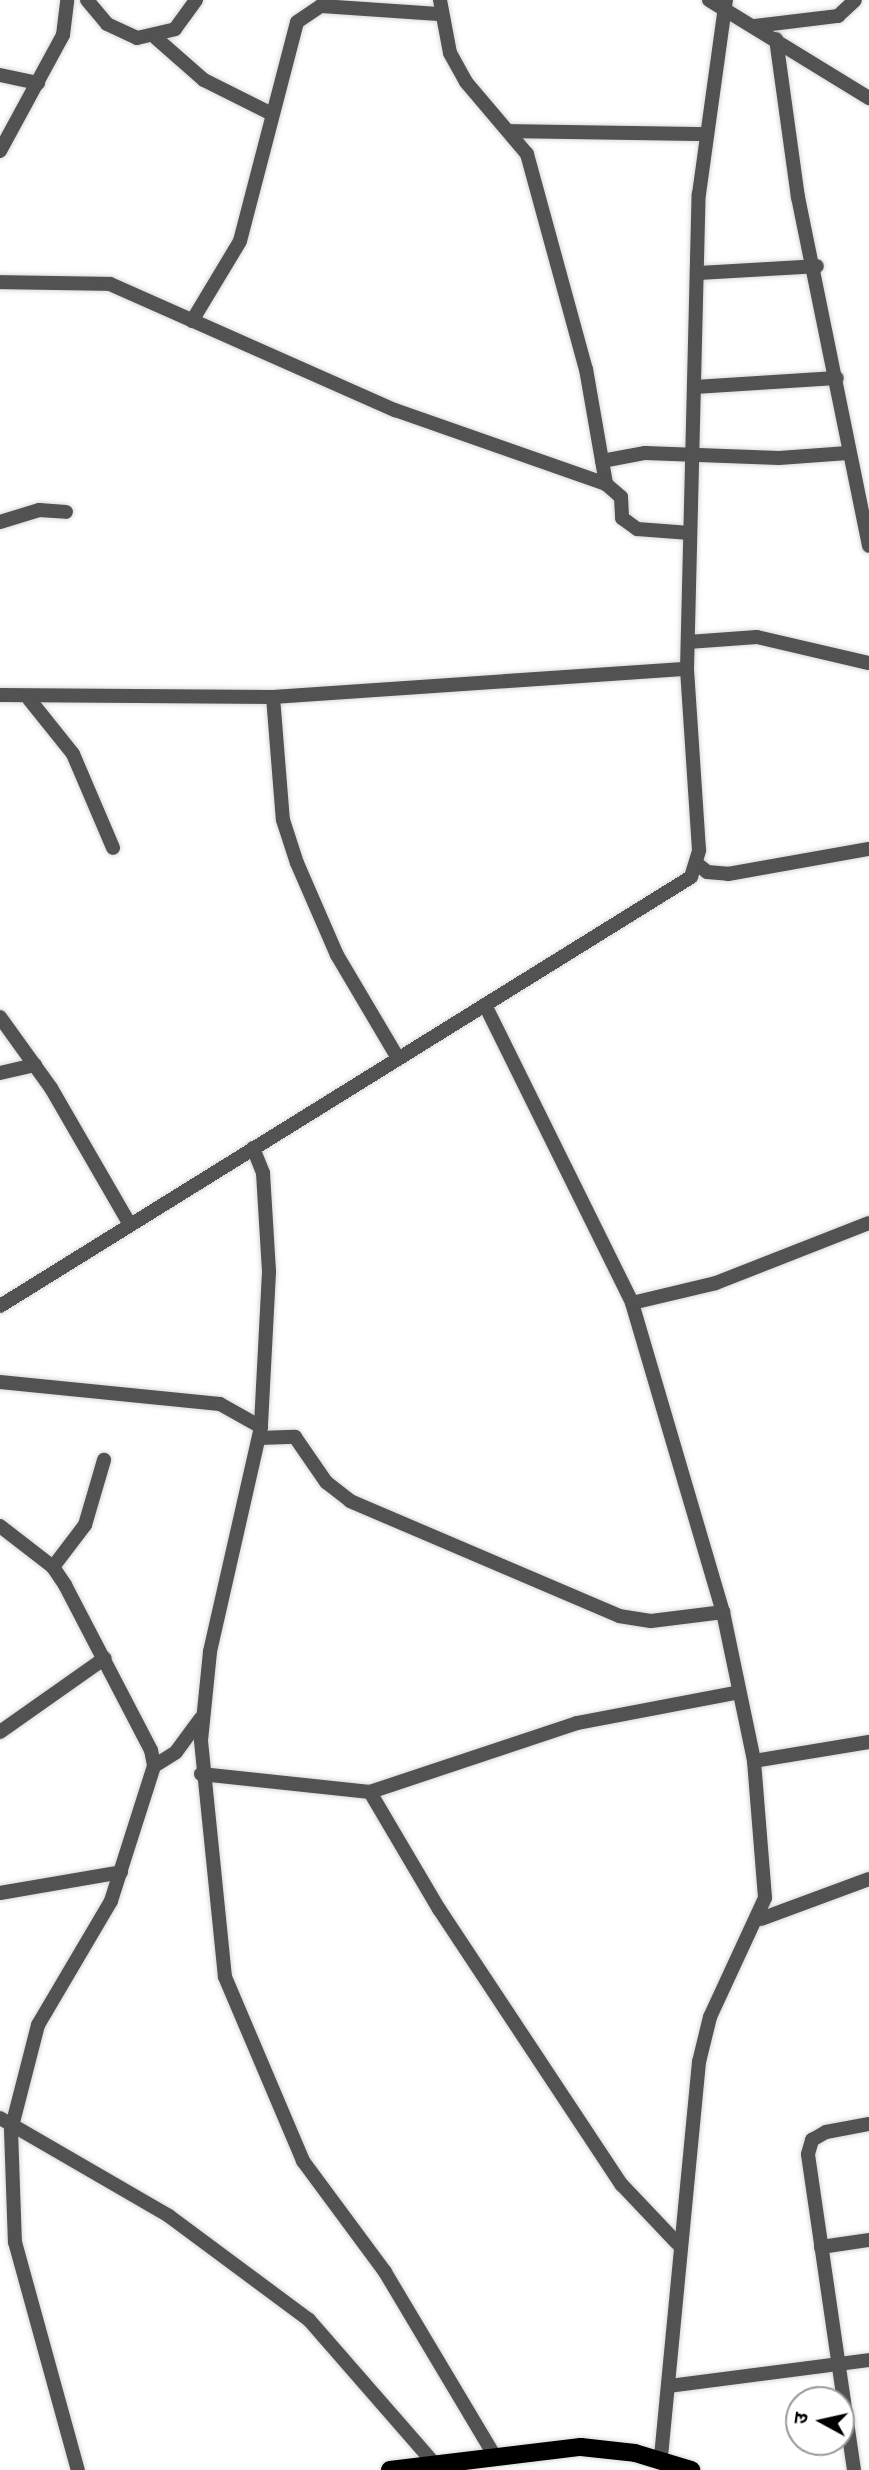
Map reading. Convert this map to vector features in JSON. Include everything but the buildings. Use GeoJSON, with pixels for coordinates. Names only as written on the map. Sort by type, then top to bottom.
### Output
{"type":"FeatureCollection","features":[{"type":"Feature","properties":{"kind":"main road"},"geometry":{"type":"LineString","coordinates":[[390,2470],[493,2453],[581,2447],[661,2460],[691,2470]]}},
{"type":"Feature","properties":{"kind":"street"},"geometry":{"type":"LineString","coordinates":[[0,151],[63,35],[67,0]]}},
{"type":"Feature","properties":{"kind":"street"},"geometry":{"type":"LineString","coordinates":[[87,0],[107,24],[137,38],[156,38],[175,29],[196,0]]}},
{"type":"Feature","properties":{"kind":"street"},"geometry":{"type":"LineString","coordinates":[[755,26],[838,16],[855,0]]}},
{"type":"Feature","properties":{"kind":"street"},"geometry":{"type":"LineString","coordinates":[[0,1306],[128,1223],[681,887],[696,863],[687,669],[692,456],[706,134],[719,2],[869,98]]}},
{"type":"Feature","properties":{"kind":"street"},"geometry":{"type":"LineString","coordinates":[[191,321],[240,241],[287,46],[306,12],[321,6],[440,7],[466,82],[527,154],[586,369],[607,484]]}},
{"type":"Feature","properties":{"kind":"street"},"geometry":{"type":"LineString","coordinates":[[156,38],[204,80],[272,114]]}},
{"type":"Feature","properties":{"kind":"street"},"geometry":{"type":"LineString","coordinates":[[776,39],[798,197],[817,265],[848,453],[869,546]]}},
{"type":"Feature","properties":{"kind":"street"},"geometry":{"type":"LineString","coordinates":[[0,75],[38,83]]}},
{"type":"Feature","properties":{"kind":"street"},"geometry":{"type":"LineString","coordinates":[[510,131],[706,134]]}},
{"type":"Feature","properties":{"kind":"street"},"geometry":{"type":"LineString","coordinates":[[698,273],[817,265]]}},
{"type":"Feature","properties":{"kind":"street"},"geometry":{"type":"LineString","coordinates":[[0,282],[110,284],[395,410],[607,484],[621,497],[627,527],[690,533]]}},
{"type":"Feature","properties":{"kind":"street"},"geometry":{"type":"LineString","coordinates":[[694,387],[837,377]]}},
{"type":"Feature","properties":{"kind":"street"},"geometry":{"type":"LineString","coordinates":[[603,461],[645,453],[692,456],[848,453]]}},
{"type":"Feature","properties":{"kind":"street"},"geometry":{"type":"LineString","coordinates":[[0,522],[39,510],[66,512]]}},
{"type":"Feature","properties":{"kind":"street"},"geometry":{"type":"LineString","coordinates":[[688,642],[757,637],[869,663]]}},
{"type":"Feature","properties":{"kind":"street"},"geometry":{"type":"LineString","coordinates":[[0,695],[29,699],[273,697],[687,669]]}},
{"type":"Feature","properties":{"kind":"street"},"geometry":{"type":"LineString","coordinates":[[273,697],[283,820],[297,863],[337,955],[398,1058]]}},
{"type":"Feature","properties":{"kind":"street"},"geometry":{"type":"LineString","coordinates":[[29,699],[73,754],[113,848]]}},
{"type":"Feature","properties":{"kind":"street"},"geometry":{"type":"LineString","coordinates":[[696,863],[706,872],[728,874],[869,849]]}},
{"type":"Feature","properties":{"kind":"street"},"geometry":{"type":"LineString","coordinates":[[485,1005],[632,1303],[723,1612],[754,1761],[765,1880],[761,1919],[704,2038],[677,2243],[669,2386],[661,2460]]}},
{"type":"Feature","properties":{"kind":"street"},"geometry":{"type":"LineString","coordinates":[[0,1017],[35,1065],[128,1223]]}},
{"type":"Feature","properties":{"kind":"street"},"geometry":{"type":"LineString","coordinates":[[0,1073],[35,1065]]}},
{"type":"Feature","properties":{"kind":"street"},"geometry":{"type":"LineString","coordinates":[[253,1148],[263,1173],[269,1272],[260,1432],[210,1652],[203,1714],[201,1774],[225,1977],[273,2101],[303,2161],[385,2272],[493,2453]]}},
{"type":"Feature","properties":{"kind":"street"},"geometry":{"type":"LineString","coordinates":[[632,1303],[716,1283],[868,1228]]}},
{"type":"Feature","properties":{"kind":"street"},"geometry":{"type":"LineString","coordinates":[[0,1382],[220,1404],[260,1432],[295,1437],[326,1482],[350,1501],[619,1616],[651,1620],[723,1612]]}},
{"type":"Feature","properties":{"kind":"street"},"geometry":{"type":"LineString","coordinates":[[53,1567],[85,1525],[104,1460]]}},
{"type":"Feature","properties":{"kind":"street"},"geometry":{"type":"LineString","coordinates":[[0,1526],[53,1567],[105,1658],[154,1766]]}},
{"type":"Feature","properties":{"kind":"street"},"geometry":{"type":"LineString","coordinates":[[0,1732],[105,1658]]}},
{"type":"Feature","properties":{"kind":"street"},"geometry":{"type":"LineString","coordinates":[[201,1774],[370,1792],[577,1723],[739,1692]]}},
{"type":"Feature","properties":{"kind":"street"},"geometry":{"type":"LineString","coordinates":[[78,2470],[15,2242],[11,2130],[38,2025],[96,1931],[121,1872],[154,1766],[176,1752],[203,1714]]}},
{"type":"Feature","properties":{"kind":"street"},"geometry":{"type":"LineString","coordinates":[[754,1761],[869,1742]]}},
{"type":"Feature","properties":{"kind":"street"},"geometry":{"type":"LineString","coordinates":[[370,1792],[439,1909],[622,2185],[677,2243]]}},
{"type":"Feature","properties":{"kind":"street"},"geometry":{"type":"LineString","coordinates":[[0,1893],[121,1872]]}},
{"type":"Feature","properties":{"kind":"street"},"geometry":{"type":"LineString","coordinates":[[761,1919],[869,1878]]}},
{"type":"Feature","properties":{"kind":"street"},"geometry":{"type":"LineString","coordinates":[[0,2118],[11,2130],[169,2216],[309,2320],[432,2461]]}},
{"type":"Feature","properties":{"kind":"street"},"geometry":{"type":"LineString","coordinates":[[854,2470],[842,2363],[821,2247],[808,2154],[812,2140],[869,2124]]}},
{"type":"Feature","properties":{"kind":"street"},"geometry":{"type":"LineString","coordinates":[[821,2247],[869,2240]]}},
{"type":"Feature","properties":{"kind":"street"},"geometry":{"type":"LineString","coordinates":[[669,2386],[869,2360]]}}]}
